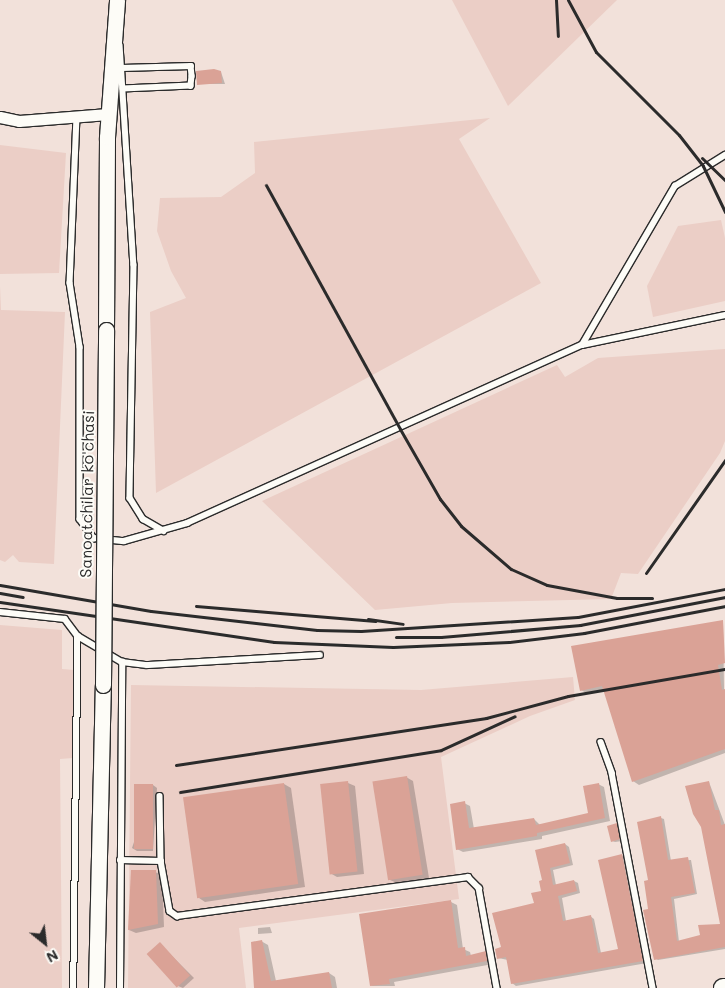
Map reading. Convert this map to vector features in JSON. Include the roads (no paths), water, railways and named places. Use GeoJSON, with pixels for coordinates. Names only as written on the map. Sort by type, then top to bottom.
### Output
{"type":"FeatureCollection","features":[{"type":"Feature","properties":{"kind":"main road","name":"Sanoatchilar ko'chasi"},"geometry":{"type":"LineString","coordinates":[[96,988],[103,685],[108,114],[117,0]]}},
{"type":"Feature","properties":{"kind":"street"},"geometry":{"type":"LineString","coordinates":[[0,117],[19,121],[108,114]]}},
{"type":"Feature","properties":{"kind":"lane"},"geometry":{"type":"LineString","coordinates":[[117,0],[134,266],[130,498],[143,520],[164,531]]}},
{"type":"Feature","properties":{"kind":"lane"},"geometry":{"type":"LineString","coordinates":[[122,68],[191,66],[192,76],[191,86],[123,89]]}},
{"type":"Feature","properties":{"kind":"lane"},"geometry":{"type":"LineString","coordinates":[[77,117],[70,283],[80,347],[80,520],[94,538],[124,541],[164,531],[400,429],[582,345],[725,315]]}},
{"type":"Feature","properties":{"kind":"lane"},"geometry":{"type":"LineString","coordinates":[[582,345],[675,186],[725,155]]}},
{"type":"Feature","properties":{"kind":"lane"},"geometry":{"type":"LineString","coordinates":[[0,612],[65,619],[78,636],[122,662],[147,665],[320,655]]}},
{"type":"Feature","properties":{"kind":"lane"},"geometry":{"type":"LineString","coordinates":[[74,988],[78,636]]}},
{"type":"Feature","properties":{"kind":"lane"},"geometry":{"type":"LineString","coordinates":[[120,988],[122,662]]}},
{"type":"Feature","properties":{"kind":"lane"},"geometry":{"type":"LineString","coordinates":[[601,742],[612,773],[653,988]]}},
{"type":"Feature","properties":{"kind":"lane"},"geometry":{"type":"LineString","coordinates":[[160,796],[161,861],[170,911],[187,918],[468,877],[480,888],[497,988]]}},
{"type":"Feature","properties":{"kind":"lane"},"geometry":{"type":"LineString","coordinates":[[120,860],[161,861]]}},
{"type":"Feature","properties":{"kind":"railway"},"geometry":{"type":"LineString","coordinates":[[556,0],[558,36]]}},
{"type":"Feature","properties":{"kind":"railway"},"geometry":{"type":"LineString","coordinates":[[568,0],[596,52],[679,135],[703,166],[725,212]]}},
{"type":"Feature","properties":{"kind":"railway"},"geometry":{"type":"LineString","coordinates":[[702,158],[725,180]]}},
{"type":"Feature","properties":{"kind":"railway"},"geometry":{"type":"LineString","coordinates":[[266,185],[440,499],[461,526],[511,569],[547,585],[617,598],[652,598]]}},
{"type":"Feature","properties":{"kind":"railway"},"geometry":{"type":"LineString","coordinates":[[646,573],[725,460]]}},
{"type":"Feature","properties":{"kind":"railway"},"geometry":{"type":"LineString","coordinates":[[0,585],[151,611],[317,630],[361,631],[578,617],[725,589]]}},
{"type":"Feature","properties":{"kind":"railway"},"geometry":{"type":"LineString","coordinates":[[0,593],[23,597]]}},
{"type":"Feature","properties":{"kind":"railway"},"geometry":{"type":"LineString","coordinates":[[396,637],[441,637],[580,625],[725,597]]}},
{"type":"Feature","properties":{"kind":"railway"},"geometry":{"type":"LineString","coordinates":[[0,602],[274,642],[393,647],[509,642],[584,633],[725,606]]}},
{"type":"Feature","properties":{"kind":"railway"},"geometry":{"type":"LineString","coordinates":[[196,606],[375,621]]}},
{"type":"Feature","properties":{"kind":"railway"},"geometry":{"type":"LineString","coordinates":[[368,619],[403,624]]}},
{"type":"Feature","properties":{"kind":"railway"},"geometry":{"type":"LineString","coordinates":[[176,765],[486,718],[568,696],[725,669]]}},
{"type":"Feature","properties":{"kind":"railway"},"geometry":{"type":"LineString","coordinates":[[180,792],[441,750],[515,716]]}}]}
